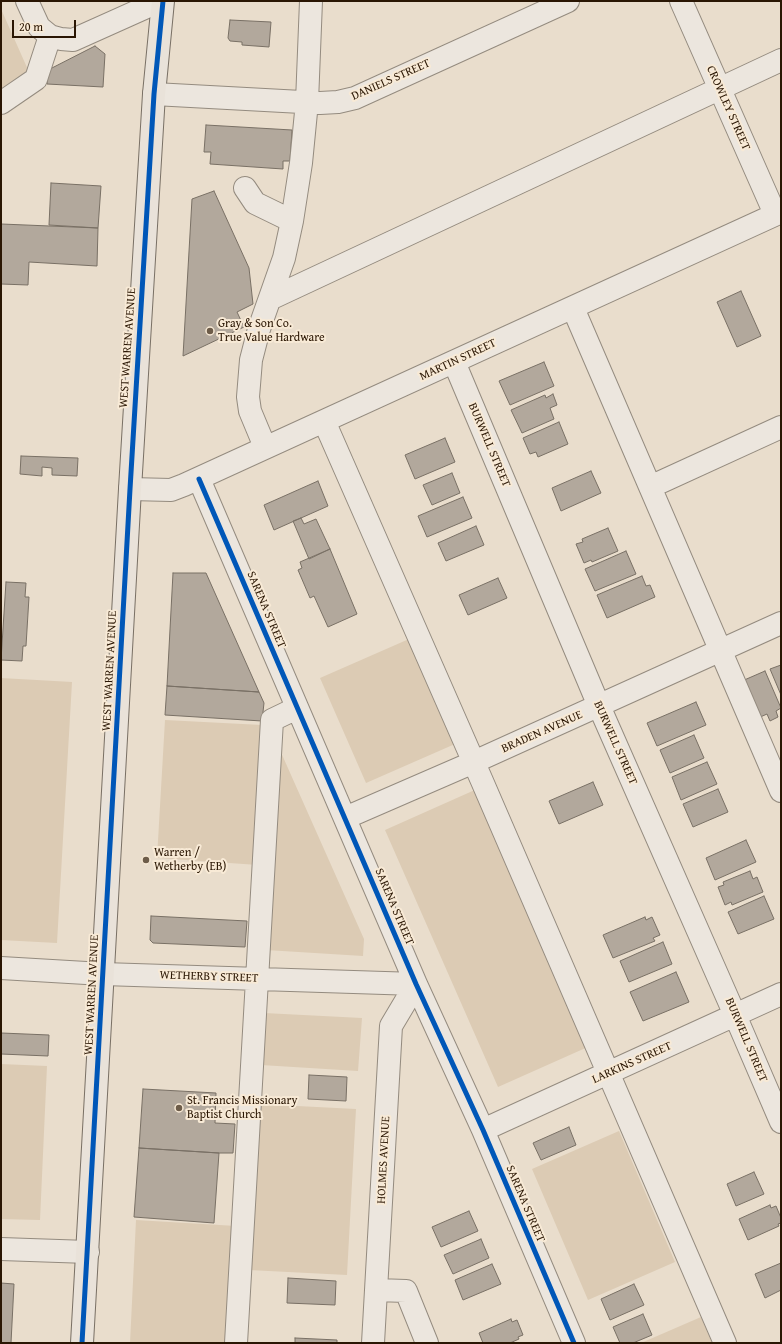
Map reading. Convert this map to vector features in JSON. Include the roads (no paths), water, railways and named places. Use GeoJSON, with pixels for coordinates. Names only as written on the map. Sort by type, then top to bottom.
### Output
{"type":"FeatureCollection","features":[{"type":"Feature","properties":{"kind":"main road","name":"WEST WARREN AVENUE"},"geometry":{"type":"LineString","coordinates":[[82,1343],[130,489],[154,94],[162,1]]}},
{"type":"Feature","properties":{"kind":"street"},"geometry":{"type":"LineString","coordinates":[[27,1],[39,27],[50,36],[73,40],[162,1]]}},
{"type":"Feature","properties":{"kind":"street"},"geometry":{"type":"LineString","coordinates":[[265,447],[250,412],[248,397],[251,360],[259,329],[284,258],[292,221],[301,163],[307,102],[311,1]]}},
{"type":"Feature","properties":{"kind":"street","name":"DANIELS STREET"},"geometry":{"type":"LineString","coordinates":[[154,94],[320,103],[338,102],[355,98],[568,1]]}},
{"type":"Feature","properties":{"kind":"street","name":"CROWLEY STREET"},"geometry":{"type":"LineString","coordinates":[[681,1],[778,213]]}},
{"type":"Feature","properties":{"kind":"street"},"geometry":{"type":"LineString","coordinates":[[1,104],[36,79],[50,36]]}},
{"type":"Feature","properties":{"kind":"street"},"geometry":{"type":"LineString","coordinates":[[270,299],[781,60]]}},
{"type":"Feature","properties":{"kind":"street"},"geometry":{"type":"LineString","coordinates":[[245,188],[255,203],[292,221]]}},
{"type":"Feature","properties":{"kind":"street","name":"MARTIN STREET"},"geometry":{"type":"LineString","coordinates":[[130,489],[171,490],[199,479],[265,447],[573,308],[778,213]]}},
{"type":"Feature","properties":{"kind":"street"},"geometry":{"type":"LineString","coordinates":[[573,308],[781,791]]}},
{"type":"Feature","properties":{"kind":"street","name":"BURWELL STREET"},"geometry":{"type":"LineString","coordinates":[[454,362],[599,706],[781,1122]]}},
{"type":"Feature","properties":{"kind":"street"},"geometry":{"type":"LineString","coordinates":[[324,421],[474,762],[725,1343]]}},
{"type":"Feature","properties":{"kind":"street"},"geometry":{"type":"LineString","coordinates":[[650,487],[781,427]]}},
{"type":"Feature","properties":{"kind":"street","name":"SARENA STREET"},"geometry":{"type":"LineString","coordinates":[[199,479],[416,984],[482,1130],[574,1343]]}},
{"type":"Feature","properties":{"kind":"street","name":"BRADEN AVENUE"},"geometry":{"type":"LineString","coordinates":[[345,818],[599,706],[781,622]]}},
{"type":"Feature","properties":{"kind":"street"},"geometry":{"type":"LineString","coordinates":[[236,1343],[272,720],[297,708]]}},
{"type":"Feature","properties":{"kind":"street","name":"WETHERBY STREET"},"geometry":{"type":"LineString","coordinates":[[1,968],[103,974],[416,984]]}},
{"type":"Feature","properties":{"kind":"street","name":"HOLMES AVENUE"},"geometry":{"type":"LineString","coordinates":[[373,1343],[391,1026],[416,984]]}},
{"type":"Feature","properties":{"kind":"street","name":"LARKINS STREET"},"geometry":{"type":"LineString","coordinates":[[482,1130],[781,994]]}},
{"type":"Feature","properties":{"kind":"street"},"geometry":{"type":"LineString","coordinates":[[1,1249],[88,1252]]}},
{"type":"Feature","properties":{"kind":"street"},"geometry":{"type":"LineString","coordinates":[[376,1290],[406,1292],[427,1343]]}},
{"type":"Feature","properties":{"kind":"place","name":"Gray & Son Co. True Value Hardware"},"geometry":{"type":"Point","coordinates":[210,331]}},
{"type":"Feature","properties":{"kind":"place","name":"Warren / Wetherby (EB)"},"geometry":{"type":"Point","coordinates":[146,860]}},
{"type":"Feature","properties":{"kind":"place","name":"St. Francis Missionary Baptist Church"},"geometry":{"type":"Point","coordinates":[179,1108]}}]}
